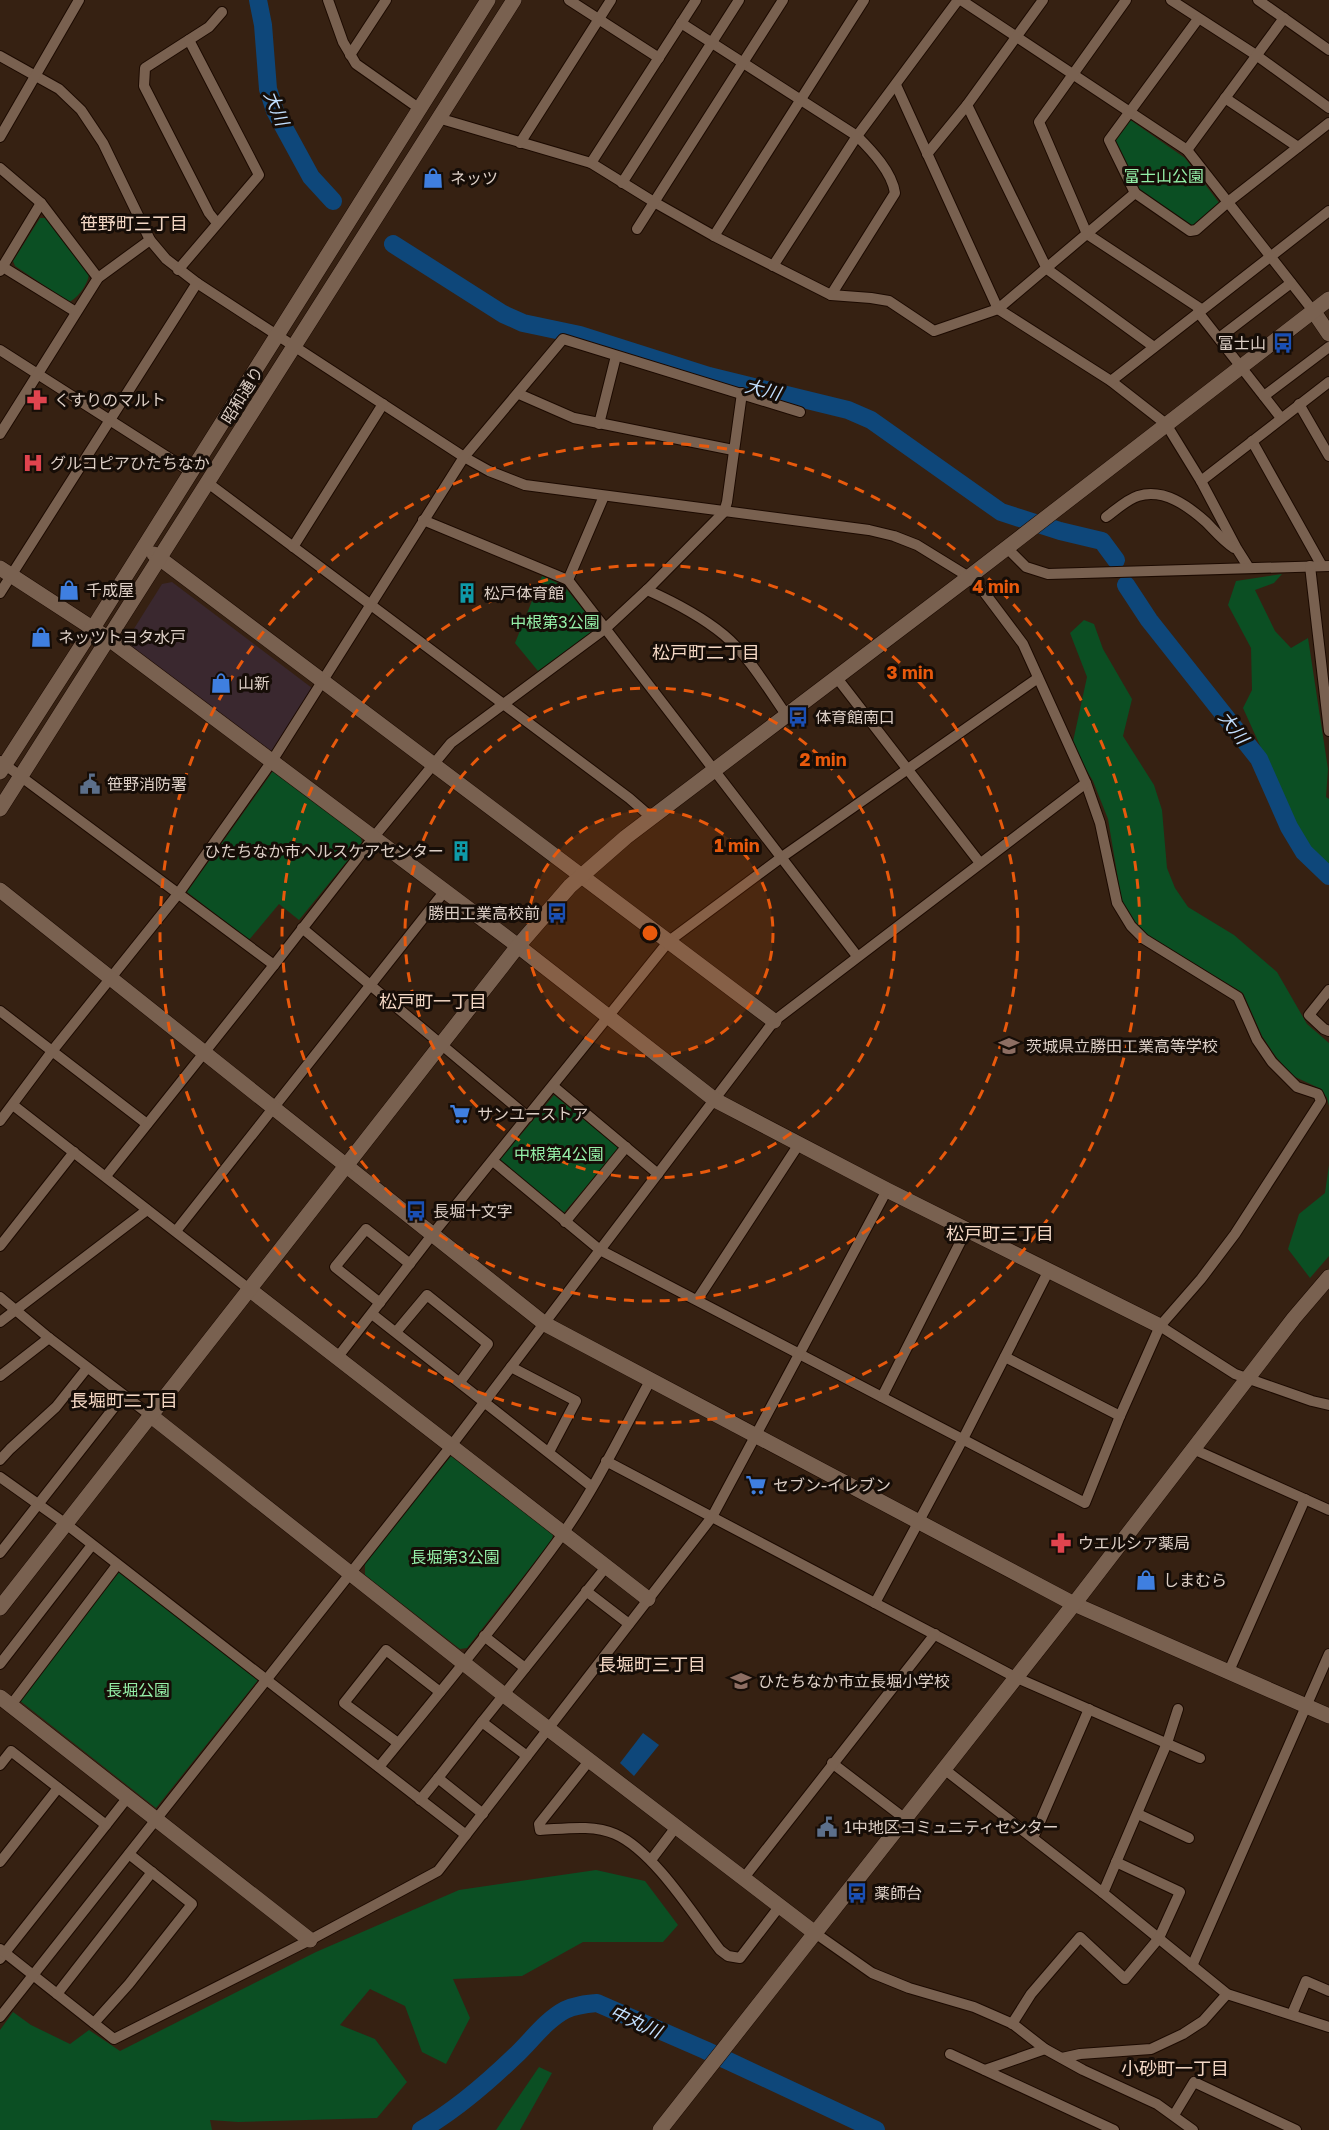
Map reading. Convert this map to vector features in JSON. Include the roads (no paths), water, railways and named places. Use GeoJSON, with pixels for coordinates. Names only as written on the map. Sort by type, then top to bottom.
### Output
{"type":"FeatureCollection","features":[{"type":"Feature","properties":{"kind":"street"},"geometry":{"type":"LineString","coordinates":[[0,137],[79,0]]}},
{"type":"Feature","properties":{"kind":"street"},"geometry":{"type":"LineString","coordinates":[[328,0],[343,42],[356,64],[420,110]]}},
{"type":"Feature","properties":{"kind":"street"},"geometry":{"type":"LineString","coordinates":[[350,55],[386,0]]}},
{"type":"Feature","properties":{"kind":"street","name":"昭和通り"},"geometry":{"type":"LineString","coordinates":[[2,766],[144,548],[488,0]]}},
{"type":"Feature","properties":{"kind":"street","name":"昭和通り"},"geometry":{"type":"LineString","coordinates":[[0,809],[514,0]]}},
{"type":"Feature","properties":{"kind":"street"},"geometry":{"type":"LineString","coordinates":[[569,0],[659,58]]}},
{"type":"Feature","properties":{"kind":"street"},"geometry":{"type":"LineString","coordinates":[[520,143],[611,0]]}},
{"type":"Feature","properties":{"kind":"street"},"geometry":{"type":"LineString","coordinates":[[591,164],[696,0]]}},
{"type":"Feature","properties":{"kind":"street"},"geometry":{"type":"LineString","coordinates":[[622,183],[739,0]]}},
{"type":"Feature","properties":{"kind":"street"},"geometry":{"type":"LineString","coordinates":[[637,229],[783,0]]}},
{"type":"Feature","properties":{"kind":"street"},"geometry":{"type":"LineString","coordinates":[[714,236],[864,0]]}},
{"type":"Feature","properties":{"kind":"street"},"geometry":{"type":"LineString","coordinates":[[773,266],[857,136],[959,0],[1187,150],[1329,334]]}},
{"type":"Feature","properties":{"kind":"street"},"geometry":{"type":"LineString","coordinates":[[927,154],[967,105],[1043,0]]}},
{"type":"Feature","properties":{"kind":"street"},"geometry":{"type":"LineString","coordinates":[[1126,0],[1039,122],[1088,234],[1199,311],[1281,418]]}},
{"type":"Feature","properties":{"kind":"street"},"geometry":{"type":"LineString","coordinates":[[1171,0],[1256,55],[1329,108]]}},
{"type":"Feature","properties":{"kind":"street"},"geometry":{"type":"LineString","coordinates":[[1258,0],[1329,50]]}},
{"type":"Feature","properties":{"kind":"street"},"geometry":{"type":"LineString","coordinates":[[217,223],[209,213],[144,86],[145,68],[209,27],[222,12]]}},
{"type":"Feature","properties":{"kind":"street"},"geometry":{"type":"LineString","coordinates":[[1187,150],[1284,18]]}},
{"type":"Feature","properties":{"kind":"street"},"geometry":{"type":"LineString","coordinates":[[1198,19],[1109,140],[1135,193],[1190,231],[1196,230],[1329,123]]}},
{"type":"Feature","properties":{"kind":"street"},"geometry":{"type":"LineString","coordinates":[[681,23],[857,136],[894,184],[895,193],[831,295]]}},
{"type":"Feature","properties":{"kind":"street"},"geometry":{"type":"LineString","coordinates":[[178,270],[259,175],[189,40]]}},
{"type":"Feature","properties":{"kind":"street"},"geometry":{"type":"LineString","coordinates":[[0,56],[59,89],[81,110],[103,142],[150,240],[178,270],[464,457],[489,471],[525,485],[869,530],[894,536],[928,551],[969,577],[984,592],[1023,644],[1086,783],[1100,823],[1116,903],[1131,926],[1144,939],[1238,997],[1257,1040],[1272,1062],[1297,1086],[1321,1098],[1235,1234],[1201,1279],[1160,1326],[1085,1503],[600,1251],[493,1161]]}},
{"type":"Feature","properties":{"kind":"street"},"geometry":{"type":"LineString","coordinates":[[896,85],[998,309],[1111,381],[1166,424],[1201,481],[1249,568]]}},
{"type":"Feature","properties":{"kind":"street"},"geometry":{"type":"LineString","coordinates":[[1225,98],[1298,147]]}},
{"type":"Feature","properties":{"kind":"street"},"geometry":{"type":"LineString","coordinates":[[967,105],[1047,269],[1154,347]]}},
{"type":"Feature","properties":{"kind":"street"},"geometry":{"type":"LineString","coordinates":[[438,118],[591,164],[714,236],[831,295],[889,301],[934,331],[998,309],[1135,193]]}},
{"type":"Feature","properties":{"kind":"street"},"geometry":{"type":"LineString","coordinates":[[0,168],[41,203],[98,278]]}},
{"type":"Feature","properties":{"kind":"street"},"geometry":{"type":"LineString","coordinates":[[41,203],[1,269],[76,312]]}},
{"type":"Feature","properties":{"kind":"street"},"geometry":{"type":"LineString","coordinates":[[1111,381],[1329,211]]}},
{"type":"Feature","properties":{"kind":"street"},"geometry":{"type":"LineString","coordinates":[[0,434],[98,278],[150,240]]}},
{"type":"Feature","properties":{"kind":"street"},"geometry":{"type":"LineString","coordinates":[[0,593],[6,572],[110,420],[197,283]]}},
{"type":"Feature","properties":{"kind":"street"},"geometry":{"type":"LineString","coordinates":[[1219,338],[1291,283]]}},
{"type":"Feature","properties":{"kind":"street"},"geometry":{"type":"LineString","coordinates":[[0,1608],[518,946],[581,875],[652,818],[1329,299]]}},
{"type":"Feature","properties":{"kind":"street"},"geometry":{"type":"LineString","coordinates":[[0,1121],[53,1050],[178,894],[272,761],[464,457],[563,339],[800,412]]}},
{"type":"Feature","properties":{"kind":"street"},"geometry":{"type":"LineString","coordinates":[[1264,396],[1329,347]]}},
{"type":"Feature","properties":{"kind":"street"},"geometry":{"type":"LineString","coordinates":[[0,350],[191,472]]}},
{"type":"Feature","properties":{"kind":"street"},"geometry":{"type":"LineString","coordinates":[[599,423],[616,357]]}},
{"type":"Feature","properties":{"kind":"street"},"geometry":{"type":"LineString","coordinates":[[1201,481],[1329,382]]}},
{"type":"Feature","properties":{"kind":"street"},"geometry":{"type":"LineString","coordinates":[[106,1176],[373,838],[451,743],[606,628],[724,512],[742,393]]}},
{"type":"Feature","properties":{"kind":"street"},"geometry":{"type":"LineString","coordinates":[[519,394],[574,418],[733,450]]}},
{"type":"Feature","properties":{"kind":"street"},"geometry":{"type":"LineString","coordinates":[[293,547],[383,404]]}},
{"type":"Feature","properties":{"kind":"street"},"geometry":{"type":"LineString","coordinates":[[1299,404],[1329,456]]}},
{"type":"Feature","properties":{"kind":"street"},"geometry":{"type":"LineString","coordinates":[[1252,441],[1320,566],[1329,731]]}},
{"type":"Feature","properties":{"kind":"street"},"geometry":{"type":"LineString","coordinates":[[208,483],[629,798],[652,818]]}},
{"type":"Feature","properties":{"kind":"street"},"geometry":{"type":"LineString","coordinates":[[568,580],[604,496]]}},
{"type":"Feature","properties":{"kind":"street"},"geometry":{"type":"LineString","coordinates":[[1106,517],[1127,501],[1139,496],[1167,497],[1182,502],[1228,544],[1237,549]]}},
{"type":"Feature","properties":{"kind":"street"},"geometry":{"type":"LineString","coordinates":[[423,520],[568,580],[857,956]]}},
{"type":"Feature","properties":{"kind":"street"},"geometry":{"type":"LineString","coordinates":[[144,548],[774,1021]]}},
{"type":"Feature","properties":{"kind":"street"},"geometry":{"type":"LineString","coordinates":[[1007,548],[1026,567],[1048,574],[1320,566]]}},
{"type":"Feature","properties":{"kind":"street"},"geometry":{"type":"LineString","coordinates":[[6,572],[109,639],[518,946],[715,1100],[887,1190],[1160,1326],[1235,1374],[1329,1405]]}},
{"type":"Feature","properties":{"kind":"street"},"geometry":{"type":"LineString","coordinates":[[647,590],[676,603],[724,635],[746,660],[787,716]]}},
{"type":"Feature","properties":{"kind":"street"},"geometry":{"type":"LineString","coordinates":[[837,678],[980,863]]}},
{"type":"Feature","properties":{"kind":"street"},"geometry":{"type":"LineString","coordinates":[[337,1358],[432,1235],[669,941],[782,857],[1038,678]]}},
{"type":"Feature","properties":{"kind":"street"},"geometry":{"type":"LineString","coordinates":[[2,766],[22,777],[274,965]]}},
{"type":"Feature","properties":{"kind":"street"},"geometry":{"type":"LineString","coordinates":[[0,2017],[451,1446],[774,1021],[1086,783]]}},
{"type":"Feature","properties":{"kind":"street"},"geometry":{"type":"LineString","coordinates":[[0,890],[110,980],[545,1324],[1074,1604],[1329,1716]]}},
{"type":"Feature","properties":{"kind":"street"},"geometry":{"type":"LineString","coordinates":[[176,1231],[444,892]]}},
{"type":"Feature","properties":{"kind":"street"},"geometry":{"type":"LineString","coordinates":[[302,928],[528,1117]]}},
{"type":"Feature","properties":{"kind":"street"},"geometry":{"type":"LineString","coordinates":[[1329,990],[1309,1015],[1329,1031]]}},
{"type":"Feature","properties":{"kind":"street"},"geometry":{"type":"LineString","coordinates":[[0,1011],[147,1124]]}},
{"type":"Feature","properties":{"kind":"street"},"geometry":{"type":"LineString","coordinates":[[553,1086],[658,1174]]}},
{"type":"Feature","properties":{"kind":"street"},"geometry":{"type":"LineString","coordinates":[[13,1105],[648,1599]]}},
{"type":"Feature","properties":{"kind":"street"},"geometry":{"type":"LineString","coordinates":[[697,1300],[799,1144]]}},
{"type":"Feature","properties":{"kind":"street"},"geometry":{"type":"LineString","coordinates":[[565,1221],[626,1147]]}},
{"type":"Feature","properties":{"kind":"street"},"geometry":{"type":"LineString","coordinates":[[0,1246],[74,1152]]}},
{"type":"Feature","properties":{"kind":"street"},"geometry":{"type":"LineString","coordinates":[[128,1797],[2,1954],[33,1975],[114,2039],[310,1940],[438,1871],[712,1517],[887,1190]]}},
{"type":"Feature","properties":{"kind":"street"},"geometry":{"type":"LineString","coordinates":[[0,1322],[147,1210]]}},
{"type":"Feature","properties":{"kind":"street"},"geometry":{"type":"LineString","coordinates":[[381,1303],[335,1267],[366,1229],[410,1264]]}},
{"type":"Feature","properties":{"kind":"street"},"geometry":{"type":"LineString","coordinates":[[882,1397],[967,1229]]}},
{"type":"Feature","properties":{"kind":"street"},"geometry":{"type":"LineString","coordinates":[[875,1603],[1050,1270]]}},
{"type":"Feature","properties":{"kind":"street"},"geometry":{"type":"LineString","coordinates":[[660,2130],[1074,1604],[1294,1318],[1329,1277]]}},
{"type":"Feature","properties":{"kind":"street"},"geometry":{"type":"LineString","coordinates":[[396,1332],[427,1295],[488,1344],[460,1382]]}},
{"type":"Feature","properties":{"kind":"street"},"geometry":{"type":"LineString","coordinates":[[0,1297],[87,1368],[150,1415],[589,1761],[815,1933],[872,1973],[909,1988],[974,2007],[1012,2024],[1045,2049],[1083,2070],[1157,2104],[1193,2130]]}},
{"type":"Feature","properties":{"kind":"street"},"geometry":{"type":"LineString","coordinates":[[372,1314],[591,1486]]}},
{"type":"Feature","properties":{"kind":"street"},"geometry":{"type":"LineString","coordinates":[[0,1376],[49,1338]]}},
{"type":"Feature","properties":{"kind":"street"},"geometry":{"type":"LineString","coordinates":[[1005,1358],[1120,1416]]}},
{"type":"Feature","properties":{"kind":"street"},"geometry":{"type":"LineString","coordinates":[[511,1367],[576,1401],[549,1452]]}},
{"type":"Feature","properties":{"kind":"street"},"geometry":{"type":"LineString","coordinates":[[0,1460],[56,1407],[87,1368]]}},
{"type":"Feature","properties":{"kind":"street"},"geometry":{"type":"LineString","coordinates":[[379,1767],[563,1533],[650,1381]]}},
{"type":"Feature","properties":{"kind":"street"},"geometry":{"type":"LineString","coordinates":[[1,1550],[123,1396]]}},
{"type":"Feature","properties":{"kind":"street"},"geometry":{"type":"LineString","coordinates":[[1193,1449],[1329,1510]]}},
{"type":"Feature","properties":{"kind":"street"},"geometry":{"type":"LineString","coordinates":[[606,1461],[1015,1677],[1200,1758]]}},
{"type":"Feature","properties":{"kind":"street"},"geometry":{"type":"LineString","coordinates":[[0,1477],[66,1524],[466,1835]]}},
{"type":"Feature","properties":{"kind":"street"},"geometry":{"type":"LineString","coordinates":[[1229,1671],[1305,1499]]}},
{"type":"Feature","properties":{"kind":"street"},"geometry":{"type":"LineString","coordinates":[[0,1664],[92,1545]]}},
{"type":"Feature","properties":{"kind":"street"},"geometry":{"type":"LineString","coordinates":[[117,1565],[5,1701],[310,1940]]}},
{"type":"Feature","properties":{"kind":"street"},"geometry":{"type":"LineString","coordinates":[[420,1800],[606,1567]]}},
{"type":"Feature","properties":{"kind":"street"},"geometry":{"type":"LineString","coordinates":[[586,1591],[629,1624]]}},
{"type":"Feature","properties":{"kind":"street"},"geometry":{"type":"LineString","coordinates":[[743,1879],[935,1634]]}},
{"type":"Feature","properties":{"kind":"street"},"geometry":{"type":"LineString","coordinates":[[484,1636],[525,1668]]}},
{"type":"Feature","properties":{"kind":"street"},"geometry":{"type":"LineString","coordinates":[[398,1743],[344,1703],[386,1650],[440,1692]]}},
{"type":"Feature","properties":{"kind":"street"},"geometry":{"type":"LineString","coordinates":[[1192,1966],[1329,1654]]}},
{"type":"Feature","properties":{"kind":"street"},"geometry":{"type":"LineString","coordinates":[[1033,1838],[1089,1709]]}},
{"type":"Feature","properties":{"kind":"street"},"geometry":{"type":"LineString","coordinates":[[1103,1893],[1167,1743],[1178,1709]]}},
{"type":"Feature","properties":{"kind":"street"},"geometry":{"type":"LineString","coordinates":[[482,1722],[527,1756]]}},
{"type":"Feature","properties":{"kind":"street"},"geometry":{"type":"LineString","coordinates":[[0,1765],[11,1751],[106,1825]]}},
{"type":"Feature","properties":{"kind":"street"},"geometry":{"type":"LineString","coordinates":[[589,1761],[539,1824],[540,1830],[593,1829],[613,1833],[632,1844],[651,1860],[720,1950],[728,1956],[740,1958],[779,1906]]}},
{"type":"Feature","properties":{"kind":"street"},"geometry":{"type":"LineString","coordinates":[[832,1764],[904,1818]]}},
{"type":"Feature","properties":{"kind":"street"},"geometry":{"type":"LineString","coordinates":[[944,1768],[1227,1994],[1329,2027]]}},
{"type":"Feature","properties":{"kind":"street"},"geometry":{"type":"LineString","coordinates":[[438,1778],[483,1814]]}},
{"type":"Feature","properties":{"kind":"street"},"geometry":{"type":"LineString","coordinates":[[0,1862],[58,1788]]}},
{"type":"Feature","properties":{"kind":"street"},"geometry":{"type":"LineString","coordinates":[[1138,1814],[1189,1838]]}},
{"type":"Feature","properties":{"kind":"street"},"geometry":{"type":"LineString","coordinates":[[651,1860],[676,1827]]}},
{"type":"Feature","properties":{"kind":"street"},"geometry":{"type":"LineString","coordinates":[[94,2023],[129,1984],[192,1904],[129,1854]]}},
{"type":"Feature","properties":{"kind":"street"},"geometry":{"type":"LineString","coordinates":[[1012,2024],[1031,1994],[1080,1937],[1125,1979],[1159,1938],[1180,1893],[1116,1862]]}},
{"type":"Feature","properties":{"kind":"street"},"geometry":{"type":"LineString","coordinates":[[57,1994],[152,1872]]}},
{"type":"Feature","properties":{"kind":"street"},"geometry":{"type":"LineString","coordinates":[[1292,2014],[1306,1981],[1329,1991]]}},
{"type":"Feature","properties":{"kind":"street"},"geometry":{"type":"LineString","coordinates":[[1062,2058],[1080,2054],[1151,2049],[1183,2034],[1203,2021],[1227,1994]]}},
{"type":"Feature","properties":{"kind":"street"},"geometry":{"type":"LineString","coordinates":[[984,2070],[1045,2049]]}},
{"type":"Feature","properties":{"kind":"street"},"geometry":{"type":"LineString","coordinates":[[950,2054],[1114,2130]]}},
{"type":"Feature","properties":{"kind":"street"},"geometry":{"type":"LineString","coordinates":[[1174,2115],[1194,2082],[1296,2130]]}},
{"type":"Feature","properties":{"kind":"water"},"geometry":{"type":"Polygon","coordinates":[[[643,1733],[659,1745],[634,1776],[620,1763],[643,1733]]]}},
{"type":"Feature","properties":{"kind":"waterway","name":"大川"},"geometry":{"type":"LineString","coordinates":[[258,0],[263,25],[268,89],[275,111],[311,177],[333,201]]}},
{"type":"Feature","properties":{"kind":"waterway","name":"大川"},"geometry":{"type":"LineString","coordinates":[[393,244],[503,314],[523,323],[580,335],[709,376],[848,410],[871,420],[1001,512],[1060,531],[1102,541],[1116,560]]}},
{"type":"Feature","properties":{"kind":"waterway","name":"大川"},"geometry":{"type":"LineString","coordinates":[[1126,585],[1149,620],[1259,759],[1289,827],[1304,852],[1329,876]]}},
{"type":"Feature","properties":{"kind":"waterway","name":"中丸川"},"geometry":{"type":"LineString","coordinates":[[421,2130],[458,2106],[482,2086],[558,2014],[573,2007],[597,2003],[705,2050],[876,2130]]}},
{"type":"Feature","properties":{"kind":"place","name":"ネッツ"},"geometry":{"type":"Point","coordinates":[433,178]}},
{"type":"Feature","properties":{"kind":"place","name":"富士山"},"geometry":{"type":"Point","coordinates":[1283,343]}},
{"type":"Feature","properties":{"kind":"place","name":"くすりのマルト"},"geometry":{"type":"Point","coordinates":[37,400]}},
{"type":"Feature","properties":{"kind":"place","name":"グルコピアひたちなか"},"geometry":{"type":"Point","coordinates":[33,463]}},
{"type":"Feature","properties":{"kind":"place","name":"千成屋"},"geometry":{"type":"Point","coordinates":[69,590]}},
{"type":"Feature","properties":{"kind":"place","name":"松戸体育館"},"geometry":{"type":"Point","coordinates":[467,593]}},
{"type":"Feature","properties":{"kind":"place","name":"ネッツトヨタ水戸"},"geometry":{"type":"Point","coordinates":[41,637]}},
{"type":"Feature","properties":{"kind":"place","name":"山新"},"geometry":{"type":"Point","coordinates":[221,683]}},
{"type":"Feature","properties":{"kind":"place","name":"体育館南口"},"geometry":{"type":"Point","coordinates":[798,717]}},
{"type":"Feature","properties":{"kind":"place","name":"笹野消防署"},"geometry":{"type":"Point","coordinates":[90,784]}},
{"type":"Feature","properties":{"kind":"place","name":"ひたちなか市ヘルスケアセンター"},"geometry":{"type":"Point","coordinates":[461,851]}},
{"type":"Feature","properties":{"kind":"place","name":"勝田工業高校前"},"geometry":{"type":"Point","coordinates":[557,913]}},
{"type":"Feature","properties":{"kind":"place","name":"茨城県立勝田工業高等学校"},"geometry":{"type":"Point","coordinates":[1009,1046]}},
{"type":"Feature","properties":{"kind":"place","name":"サンユーストア"},"geometry":{"type":"Point","coordinates":[460,1114]}},
{"type":"Feature","properties":{"kind":"place","name":"長堀十文字"},"geometry":{"type":"Point","coordinates":[416,1211]}},
{"type":"Feature","properties":{"kind":"place","name":"セブン-イレブン"},"geometry":{"type":"Point","coordinates":[756,1485]}},
{"type":"Feature","properties":{"kind":"place","name":"ウエルシア薬局"},"geometry":{"type":"Point","coordinates":[1061,1543]}},
{"type":"Feature","properties":{"kind":"place","name":"しまむら"},"geometry":{"type":"Point","coordinates":[1146,1580]}},
{"type":"Feature","properties":{"kind":"place","name":"ひたちなか市立長堀小学校"},"geometry":{"type":"Point","coordinates":[741,1681]}},
{"type":"Feature","properties":{"kind":"place","name":"1中地区コミュニティセンター"},"geometry":{"type":"Point","coordinates":[827,1827]}},
{"type":"Feature","properties":{"kind":"place","name":"薬師台"},"geometry":{"type":"Point","coordinates":[857,1893]}},
{"type":"Feature","properties":{"kind":"district","name":"笹野町三丁目"},"geometry":{"type":"Point","coordinates":[134,223]}},
{"type":"Feature","properties":{"kind":"district","name":"松戸町二丁目"},"geometry":{"type":"Point","coordinates":[706,652]}},
{"type":"Feature","properties":{"kind":"district","name":"松戸町一丁目"},"geometry":{"type":"Point","coordinates":[433,1001]}},
{"type":"Feature","properties":{"kind":"district","name":"松戸町三丁目"},"geometry":{"type":"Point","coordinates":[1000,1233]}},
{"type":"Feature","properties":{"kind":"district","name":"長堀町二丁目"},"geometry":{"type":"Point","coordinates":[124,1400]}},
{"type":"Feature","properties":{"kind":"district","name":"長堀町三丁目"},"geometry":{"type":"Point","coordinates":[652,1664]}},
{"type":"Feature","properties":{"kind":"district","name":"小砂町一丁目"},"geometry":{"type":"Point","coordinates":[1175,2068]}},
{"type":"Feature","properties":{"kind":"park label","name":"富士山公園"},"geometry":{"type":"Point","coordinates":[1164,176]}},
{"type":"Feature","properties":{"kind":"park label","name":"中根第3公園"},"geometry":{"type":"Point","coordinates":[555,622]}},
{"type":"Feature","properties":{"kind":"park label","name":"中根第4公園"},"geometry":{"type":"Point","coordinates":[559,1154]}},
{"type":"Feature","properties":{"kind":"park label","name":"長堀第3公園"},"geometry":{"type":"Point","coordinates":[455,1557]}},
{"type":"Feature","properties":{"kind":"park label","name":"長堀公園"},"geometry":{"type":"Point","coordinates":[138,1690]}}]}
